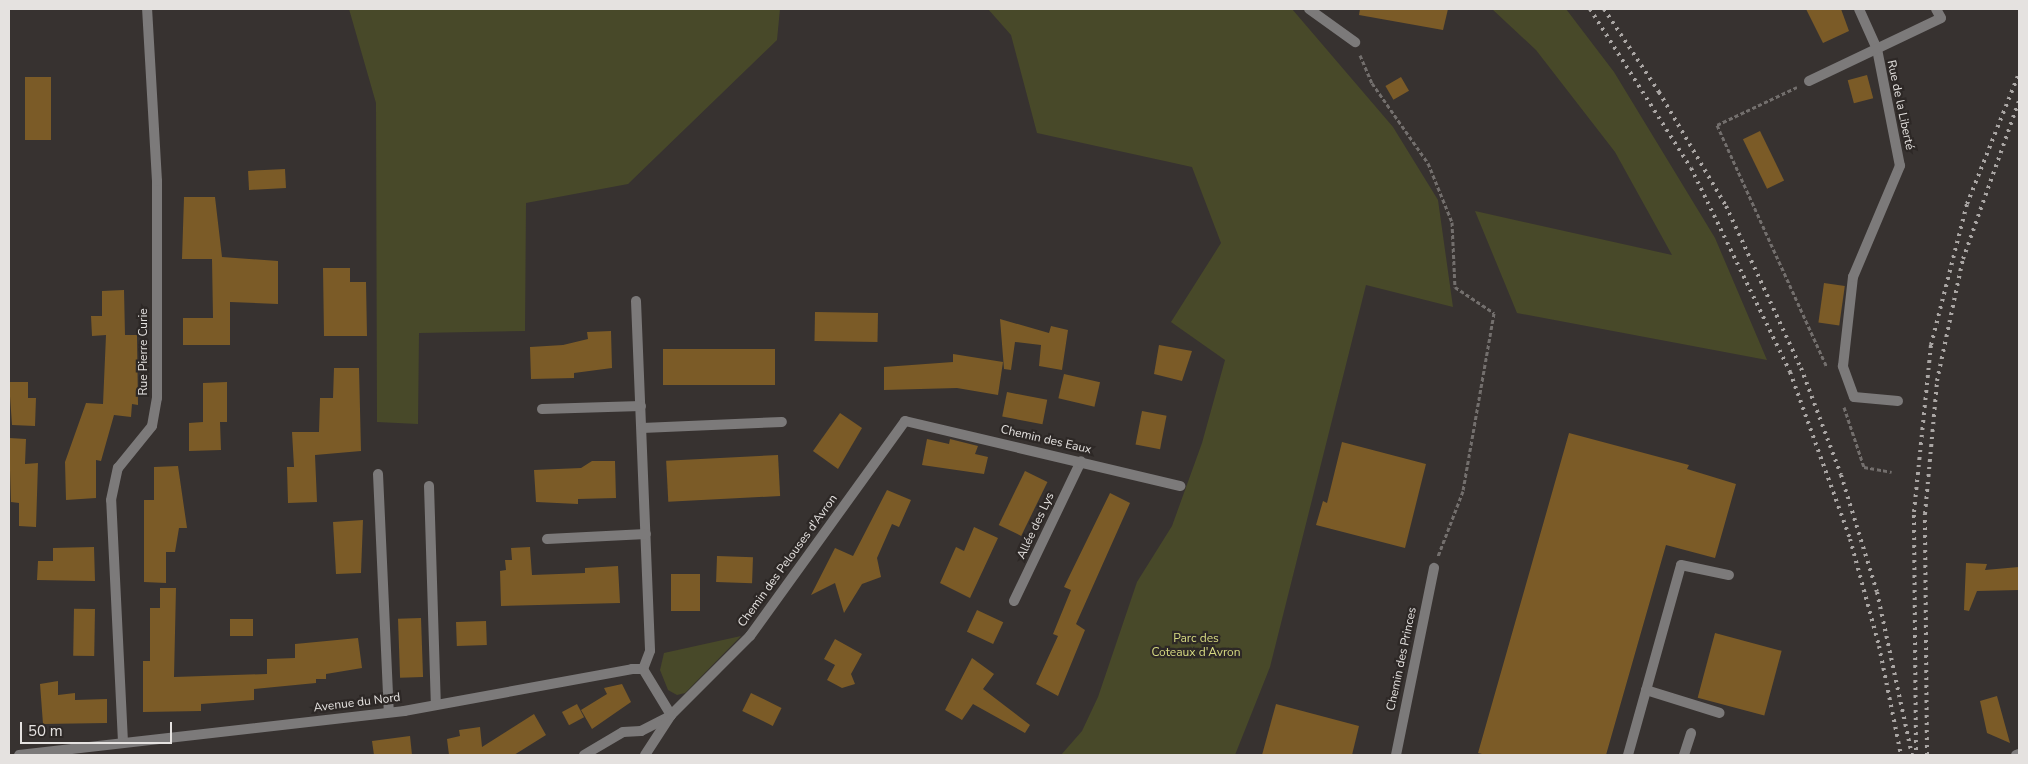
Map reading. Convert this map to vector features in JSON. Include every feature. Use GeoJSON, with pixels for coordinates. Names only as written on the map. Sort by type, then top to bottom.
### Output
{"type":"FeatureCollection","features":[{"type":"Feature","properties":{"kind":"street","name":"Rue Pierre Curie"},"geometry":{"type":"LineString","coordinates":[[123,742],[111,500],[118,468],[152,426],[157,398],[157,181],[147,9]]}},
{"type":"Feature","properties":{"kind":"street"},"geometry":{"type":"LineString","coordinates":[[1309,9],[1356,42]]}},
{"type":"Feature","properties":{"kind":"street","name":"Rue de la Liberté"},"geometry":{"type":"LineString","coordinates":[[1859,9],[1877,49],[1900,166],[1853,277],[1843,366],[1854,397],[1898,402]]}},
{"type":"Feature","properties":{"kind":"street","name":"Rue de la Liberté"},"geometry":{"type":"LineString","coordinates":[[1809,81],[1941,18],[1936,9]]}},
{"type":"Feature","properties":{"kind":"street"},"geometry":{"type":"LineString","coordinates":[[584,755],[623,732],[641,731],[671,715],[643,669],[650,651],[636,301]]}},
{"type":"Feature","properties":{"kind":"street"},"geometry":{"type":"LineString","coordinates":[[542,410],[641,406]]}},
{"type":"Feature","properties":{"kind":"street","name":"Chemin des Eaux"},"geometry":{"type":"LineString","coordinates":[[905,421],[1081,461],[1180,486]]}},
{"type":"Feature","properties":{"kind":"street","name":"Chemin des Pelouses d'Avron"},"geometry":{"type":"LineString","coordinates":[[645,755],[671,715],[750,636],[905,421]]}},
{"type":"Feature","properties":{"kind":"street"},"geometry":{"type":"LineString","coordinates":[[642,428],[782,422]]}},
{"type":"Feature","properties":{"kind":"street","name":"Allée des Lys"},"geometry":{"type":"LineString","coordinates":[[1014,601],[1081,461]]}},
{"type":"Feature","properties":{"kind":"street"},"geometry":{"type":"LineString","coordinates":[[378,474],[389,712]]}},
{"type":"Feature","properties":{"kind":"street"},"geometry":{"type":"LineString","coordinates":[[429,486],[436,705]]}},
{"type":"Feature","properties":{"kind":"street"},"geometry":{"type":"LineString","coordinates":[[547,539],[646,534]]}},
{"type":"Feature","properties":{"kind":"street"},"geometry":{"type":"LineString","coordinates":[[1628,755],[1681,565],[1729,576]]}},
{"type":"Feature","properties":{"kind":"street","name":"Chemin des Princes"},"geometry":{"type":"LineString","coordinates":[[1396,755],[1434,568]]}},
{"type":"Feature","properties":{"kind":"street","name":"Avenue du Nord"},"geometry":{"type":"LineString","coordinates":[[19,755],[389,712],[643,669]]}},
{"type":"Feature","properties":{"kind":"street"},"geometry":{"type":"LineString","coordinates":[[1646,690],[1720,713]]}},
{"type":"Feature","properties":{"kind":"street"},"geometry":{"type":"LineString","coordinates":[[1684,755],[1691,733]]}},
{"type":"Feature","properties":{"kind":"path"},"geometry":{"type":"LineString","coordinates":[[1356,42],[1372,83],[1428,163],[1452,222],[1455,287],[1494,314],[1463,491],[1434,568]]}},
{"type":"Feature","properties":{"kind":"path"},"geometry":{"type":"LineString","coordinates":[[1809,81],[1717,125],[1830,374]]}},
{"type":"Feature","properties":{"kind":"path"},"geometry":{"type":"LineString","coordinates":[[1841,400],[1864,468],[1892,472]]}},
{"type":"Feature","properties":{"kind":"green space"},"geometry":{"type":"Polygon","coordinates":[[[349,9],[780,9],[777,40],[628,184],[526,203],[525,331],[419,333],[418,424],[377,422],[376,103],[349,9]]]}},
{"type":"Feature","properties":{"kind":"green space","name":"Parc des Coteaux d'Avron"},"geometry":{"type":"Polygon","coordinates":[[[988,9],[1292,9],[1393,127],[1438,200],[1453,307],[1366,285],[1270,667],[1235,755],[1061,755],[1082,731],[1098,697],[1137,582],[1172,526],[1202,443],[1225,360],[1171,322],[1221,243],[1192,167],[1037,133],[1011,35],[988,9]]]}},
{"type":"Feature","properties":{"kind":"green space"},"geometry":{"type":"Polygon","coordinates":[[[1492,9],[1566,9],[1614,72],[1715,238],[1767,360],[1517,313],[1475,211],[1672,255],[1615,152],[1536,50],[1492,9]]]}},
{"type":"Feature","properties":{"kind":"green space"},"geometry":{"type":"Polygon","coordinates":[[[741,636],[685,693],[677,695],[668,690],[660,670],[664,653],[741,636]]]}},
{"type":"Feature","properties":{"kind":"building"},"geometry":{"type":"Polygon","coordinates":[[[1360,9],[1448,9],[1443,30],[1359,15],[1360,9]]]}},
{"type":"Feature","properties":{"kind":"building"},"geometry":{"type":"Polygon","coordinates":[[[1806,9],[1841,9],[1849,31],[1823,43],[1806,9]]]}},
{"type":"Feature","properties":{"kind":"building"},"geometry":{"type":"Polygon","coordinates":[[[1867,75],[1873,98],[1854,103],[1848,80],[1867,75]]]}},
{"type":"Feature","properties":{"kind":"building"},"geometry":{"type":"Polygon","coordinates":[[[25,77],[51,77],[51,140],[25,140],[25,77]]]}},
{"type":"Feature","properties":{"kind":"building"},"geometry":{"type":"Polygon","coordinates":[[[1401,77],[1409,91],[1393,100],[1385,86],[1401,77]]]}},
{"type":"Feature","properties":{"kind":"building"},"geometry":{"type":"Polygon","coordinates":[[[1760,131],[1784,180],[1767,189],[1743,139],[1760,131]]]}},
{"type":"Feature","properties":{"kind":"building"},"geometry":{"type":"Polygon","coordinates":[[[285,169],[286,188],[249,190],[248,171],[285,169]]]}},
{"type":"Feature","properties":{"kind":"building"},"geometry":{"type":"Polygon","coordinates":[[[184,197],[215,197],[222,257],[278,261],[278,304],[230,302],[230,345],[183,345],[183,318],[213,318],[212,259],[182,259],[184,197]]]}},
{"type":"Feature","properties":{"kind":"building"},"geometry":{"type":"Polygon","coordinates":[[[323,268],[350,268],[350,282],[366,282],[367,336],[324,336],[323,268]]]}},
{"type":"Feature","properties":{"kind":"building"},"geometry":{"type":"Polygon","coordinates":[[[1824,283],[1845,286],[1839,326],[1818,323],[1824,283]]]}},
{"type":"Feature","properties":{"kind":"building"},"geometry":{"type":"Polygon","coordinates":[[[124,290],[125,335],[137,335],[138,405],[132,404],[131,417],[114,415],[101,461],[96,460],[96,498],[66,500],[65,462],[86,403],[103,404],[106,335],[92,336],[91,316],[102,316],[102,291],[124,290]]]}},
{"type":"Feature","properties":{"kind":"building"},"geometry":{"type":"Polygon","coordinates":[[[815,312],[878,313],[877,342],[814,341],[815,312]]]}},
{"type":"Feature","properties":{"kind":"building"},"geometry":{"type":"Polygon","coordinates":[[[1000,319],[1049,333],[1051,326],[1068,330],[1062,370],[1039,366],[1041,345],[1015,342],[1011,370],[1004,369],[1000,319]]]}},
{"type":"Feature","properties":{"kind":"building"},"geometry":{"type":"Polygon","coordinates":[[[611,331],[612,368],[574,373],[574,378],[531,379],[530,347],[563,345],[588,339],[587,332],[611,331]]]}},
{"type":"Feature","properties":{"kind":"building"},"geometry":{"type":"Polygon","coordinates":[[[1159,345],[1192,351],[1182,381],[1154,374],[1159,345]]]}},
{"type":"Feature","properties":{"kind":"building"},"geometry":{"type":"Polygon","coordinates":[[[663,349],[775,349],[775,385],[663,385],[663,349]]]}},
{"type":"Feature","properties":{"kind":"building"},"geometry":{"type":"Polygon","coordinates":[[[953,354],[1003,362],[998,395],[957,388],[884,390],[884,367],[953,362],[953,354]]]}},
{"type":"Feature","properties":{"kind":"building"},"geometry":{"type":"Polygon","coordinates":[[[334,368],[359,368],[361,451],[315,455],[317,502],[288,503],[287,467],[294,467],[292,432],[319,432],[320,398],[333,398],[334,368]]]}},
{"type":"Feature","properties":{"kind":"building"},"geometry":{"type":"Polygon","coordinates":[[[1064,374],[1100,382],[1094,407],[1058,398],[1064,374]]]}},
{"type":"Feature","properties":{"kind":"building"},"geometry":{"type":"Polygon","coordinates":[[[9,382],[28,382],[28,398],[36,398],[35,426],[12,425],[9,382]]]}},
{"type":"Feature","properties":{"kind":"building"},"geometry":{"type":"Polygon","coordinates":[[[227,382],[227,422],[220,422],[221,450],[189,451],[189,423],[203,422],[203,383],[227,382]]]}},
{"type":"Feature","properties":{"kind":"building"},"geometry":{"type":"Polygon","coordinates":[[[1007,392],[1047,400],[1042,424],[1002,417],[1007,392]]]}},
{"type":"Feature","properties":{"kind":"building"},"geometry":{"type":"Polygon","coordinates":[[[1142,411],[1167,416],[1160,449],[1136,444],[1142,411]]]}},
{"type":"Feature","properties":{"kind":"building"},"geometry":{"type":"Polygon","coordinates":[[[840,413],[862,428],[838,469],[813,451],[840,413]]]}},
{"type":"Feature","properties":{"kind":"building"},"geometry":{"type":"Polygon","coordinates":[[[1569,433],[1689,465],[1687,469],[1736,484],[1715,558],[1666,545],[1606,755],[1486,755],[1478,753],[1569,433]]]}},
{"type":"Feature","properties":{"kind":"building"},"geometry":{"type":"Polygon","coordinates":[[[9,438],[26,439],[25,464],[38,463],[36,527],[19,526],[19,503],[11,502],[9,438]]]}},
{"type":"Feature","properties":{"kind":"building"},"geometry":{"type":"Polygon","coordinates":[[[927,439],[949,444],[950,439],[978,446],[975,454],[988,457],[984,474],[922,465],[927,439]]]}},
{"type":"Feature","properties":{"kind":"building"},"geometry":{"type":"Polygon","coordinates":[[[1342,442],[1426,464],[1405,548],[1316,525],[1323,501],[1327,503],[1342,442]]]}},
{"type":"Feature","properties":{"kind":"building"},"geometry":{"type":"Polygon","coordinates":[[[778,455],[780,496],[668,502],[666,461],[778,455]]]}},
{"type":"Feature","properties":{"kind":"building"},"geometry":{"type":"Polygon","coordinates":[[[592,461],[615,461],[616,498],[578,499],[578,504],[536,502],[534,470],[581,468],[592,461]]]}},
{"type":"Feature","properties":{"kind":"building"},"geometry":{"type":"Polygon","coordinates":[[[178,466],[187,528],[179,528],[175,552],[166,552],[166,583],[144,582],[144,500],[154,500],[154,467],[178,466]]]}},
{"type":"Feature","properties":{"kind":"building"},"geometry":{"type":"Polygon","coordinates":[[[1025,471],[1047,482],[1021,536],[999,525],[1025,471]]]}},
{"type":"Feature","properties":{"kind":"building"},"geometry":{"type":"Polygon","coordinates":[[[887,490],[911,500],[899,527],[892,524],[877,558],[881,577],[862,584],[844,613],[835,583],[811,595],[835,548],[853,556],[887,490]]]}},
{"type":"Feature","properties":{"kind":"building"},"geometry":{"type":"Polygon","coordinates":[[[1110,493],[1130,503],[1076,624],[1085,630],[1058,696],[1036,684],[1058,636],[1053,634],[1071,590],[1064,587],[1110,493]]]}},
{"type":"Feature","properties":{"kind":"building"},"geometry":{"type":"Polygon","coordinates":[[[363,520],[361,573],[336,574],[333,522],[363,520]]]}},
{"type":"Feature","properties":{"kind":"building"},"geometry":{"type":"Polygon","coordinates":[[[974,527],[998,538],[970,598],[940,583],[956,547],[964,551],[974,527]]]}},
{"type":"Feature","properties":{"kind":"building"},"geometry":{"type":"Polygon","coordinates":[[[94,547],[95,581],[37,580],[38,561],[53,561],[53,548],[94,547]]]}},
{"type":"Feature","properties":{"kind":"building"},"geometry":{"type":"Polygon","coordinates":[[[530,547],[532,575],[585,573],[585,568],[618,566],[620,603],[501,606],[500,571],[506,570],[505,560],[512,560],[511,548],[530,547]]]}},
{"type":"Feature","properties":{"kind":"building"},"geometry":{"type":"Polygon","coordinates":[[[717,556],[753,557],[752,583],[716,582],[717,556]]]}},
{"type":"Feature","properties":{"kind":"building"},"geometry":{"type":"Polygon","coordinates":[[[1966,563],[1987,564],[1985,570],[2019,567],[2019,590],[1977,591],[1969,611],[1964,610],[1966,563]]]}},
{"type":"Feature","properties":{"kind":"building"},"geometry":{"type":"Polygon","coordinates":[[[671,574],[700,574],[700,611],[671,611],[671,574]]]}},
{"type":"Feature","properties":{"kind":"building"},"geometry":{"type":"Polygon","coordinates":[[[160,588],[176,588],[174,677],[267,674],[267,659],[295,658],[295,644],[358,638],[362,668],[326,674],[326,679],[316,679],[316,683],[254,689],[254,700],[201,704],[201,711],[143,712],[143,661],[150,661],[150,608],[160,608],[160,588]]]}},
{"type":"Feature","properties":{"kind":"building"},"geometry":{"type":"Polygon","coordinates":[[[74,609],[95,609],[94,656],[73,656],[74,609]]]}},
{"type":"Feature","properties":{"kind":"building"},"geometry":{"type":"Polygon","coordinates":[[[977,610],[1003,622],[993,644],[967,632],[977,610]]]}},
{"type":"Feature","properties":{"kind":"building"},"geometry":{"type":"Polygon","coordinates":[[[421,618],[423,677],[400,678],[398,619],[421,618]]]}},
{"type":"Feature","properties":{"kind":"building"},"geometry":{"type":"Polygon","coordinates":[[[230,619],[253,619],[253,636],[230,636],[230,619]]]}},
{"type":"Feature","properties":{"kind":"building"},"geometry":{"type":"Polygon","coordinates":[[[486,621],[487,645],[457,646],[456,622],[486,621]]]}},
{"type":"Feature","properties":{"kind":"building"},"geometry":{"type":"Polygon","coordinates":[[[1715,633],[1782,651],[1764,716],[1698,698],[1715,633]]]}},
{"type":"Feature","properties":{"kind":"building"},"geometry":{"type":"Polygon","coordinates":[[[835,639],[862,654],[851,674],[855,684],[842,688],[827,680],[835,665],[824,659],[835,639]]]}},
{"type":"Feature","properties":{"kind":"building"},"geometry":{"type":"Polygon","coordinates":[[[972,658],[994,674],[983,689],[1030,725],[1025,733],[973,704],[962,720],[945,710],[972,658]]]}},
{"type":"Feature","properties":{"kind":"building"},"geometry":{"type":"Polygon","coordinates":[[[58,681],[58,695],[75,693],[75,700],[107,699],[107,723],[43,724],[40,684],[58,681]]]}},
{"type":"Feature","properties":{"kind":"building"},"geometry":{"type":"Polygon","coordinates":[[[622,684],[631,702],[592,729],[581,710],[607,694],[604,688],[622,684]]]}},
{"type":"Feature","properties":{"kind":"building"},"geometry":{"type":"Polygon","coordinates":[[[751,693],[782,708],[773,726],[742,711],[751,693]]]}},
{"type":"Feature","properties":{"kind":"building"},"geometry":{"type":"Polygon","coordinates":[[[1997,696],[2010,743],[1987,733],[1980,701],[1997,696]]]}},
{"type":"Feature","properties":{"kind":"building"},"geometry":{"type":"Polygon","coordinates":[[[577,704],[584,717],[569,725],[562,712],[577,704]]]}},
{"type":"Feature","properties":{"kind":"building"},"geometry":{"type":"Polygon","coordinates":[[[1276,704],[1359,726],[1352,755],[1262,755],[1276,704]]]}},
{"type":"Feature","properties":{"kind":"building"},"geometry":{"type":"Polygon","coordinates":[[[534,714],[546,735],[514,755],[449,755],[447,739],[460,736],[459,730],[480,727],[482,747],[534,714]]]}},
{"type":"Feature","properties":{"kind":"building"},"geometry":{"type":"Polygon","coordinates":[[[410,736],[412,755],[374,755],[372,741],[410,736]]]}},
{"type":"Feature","properties":{"kind":"railway"},"geometry":{"type":"LineString","coordinates":[[1590,9],[1691,168],[1790,372],[1850,539],[1879,646],[1901,755]]}},
{"type":"Feature","properties":{"kind":"railway"},"geometry":{"type":"LineString","coordinates":[[1604,9],[1659,92],[1726,206],[1801,368],[1841,475],[1877,592],[1912,755]]}},
{"type":"Feature","properties":{"kind":"railway"},"geometry":{"type":"LineString","coordinates":[[1916,750],[1914,512],[1931,345],[1967,204],[2019,73]]}},
{"type":"Feature","properties":{"kind":"railway"},"geometry":{"type":"LineString","coordinates":[[1927,755],[1925,514],[1937,381],[1963,259],[2019,101]]}}]}
